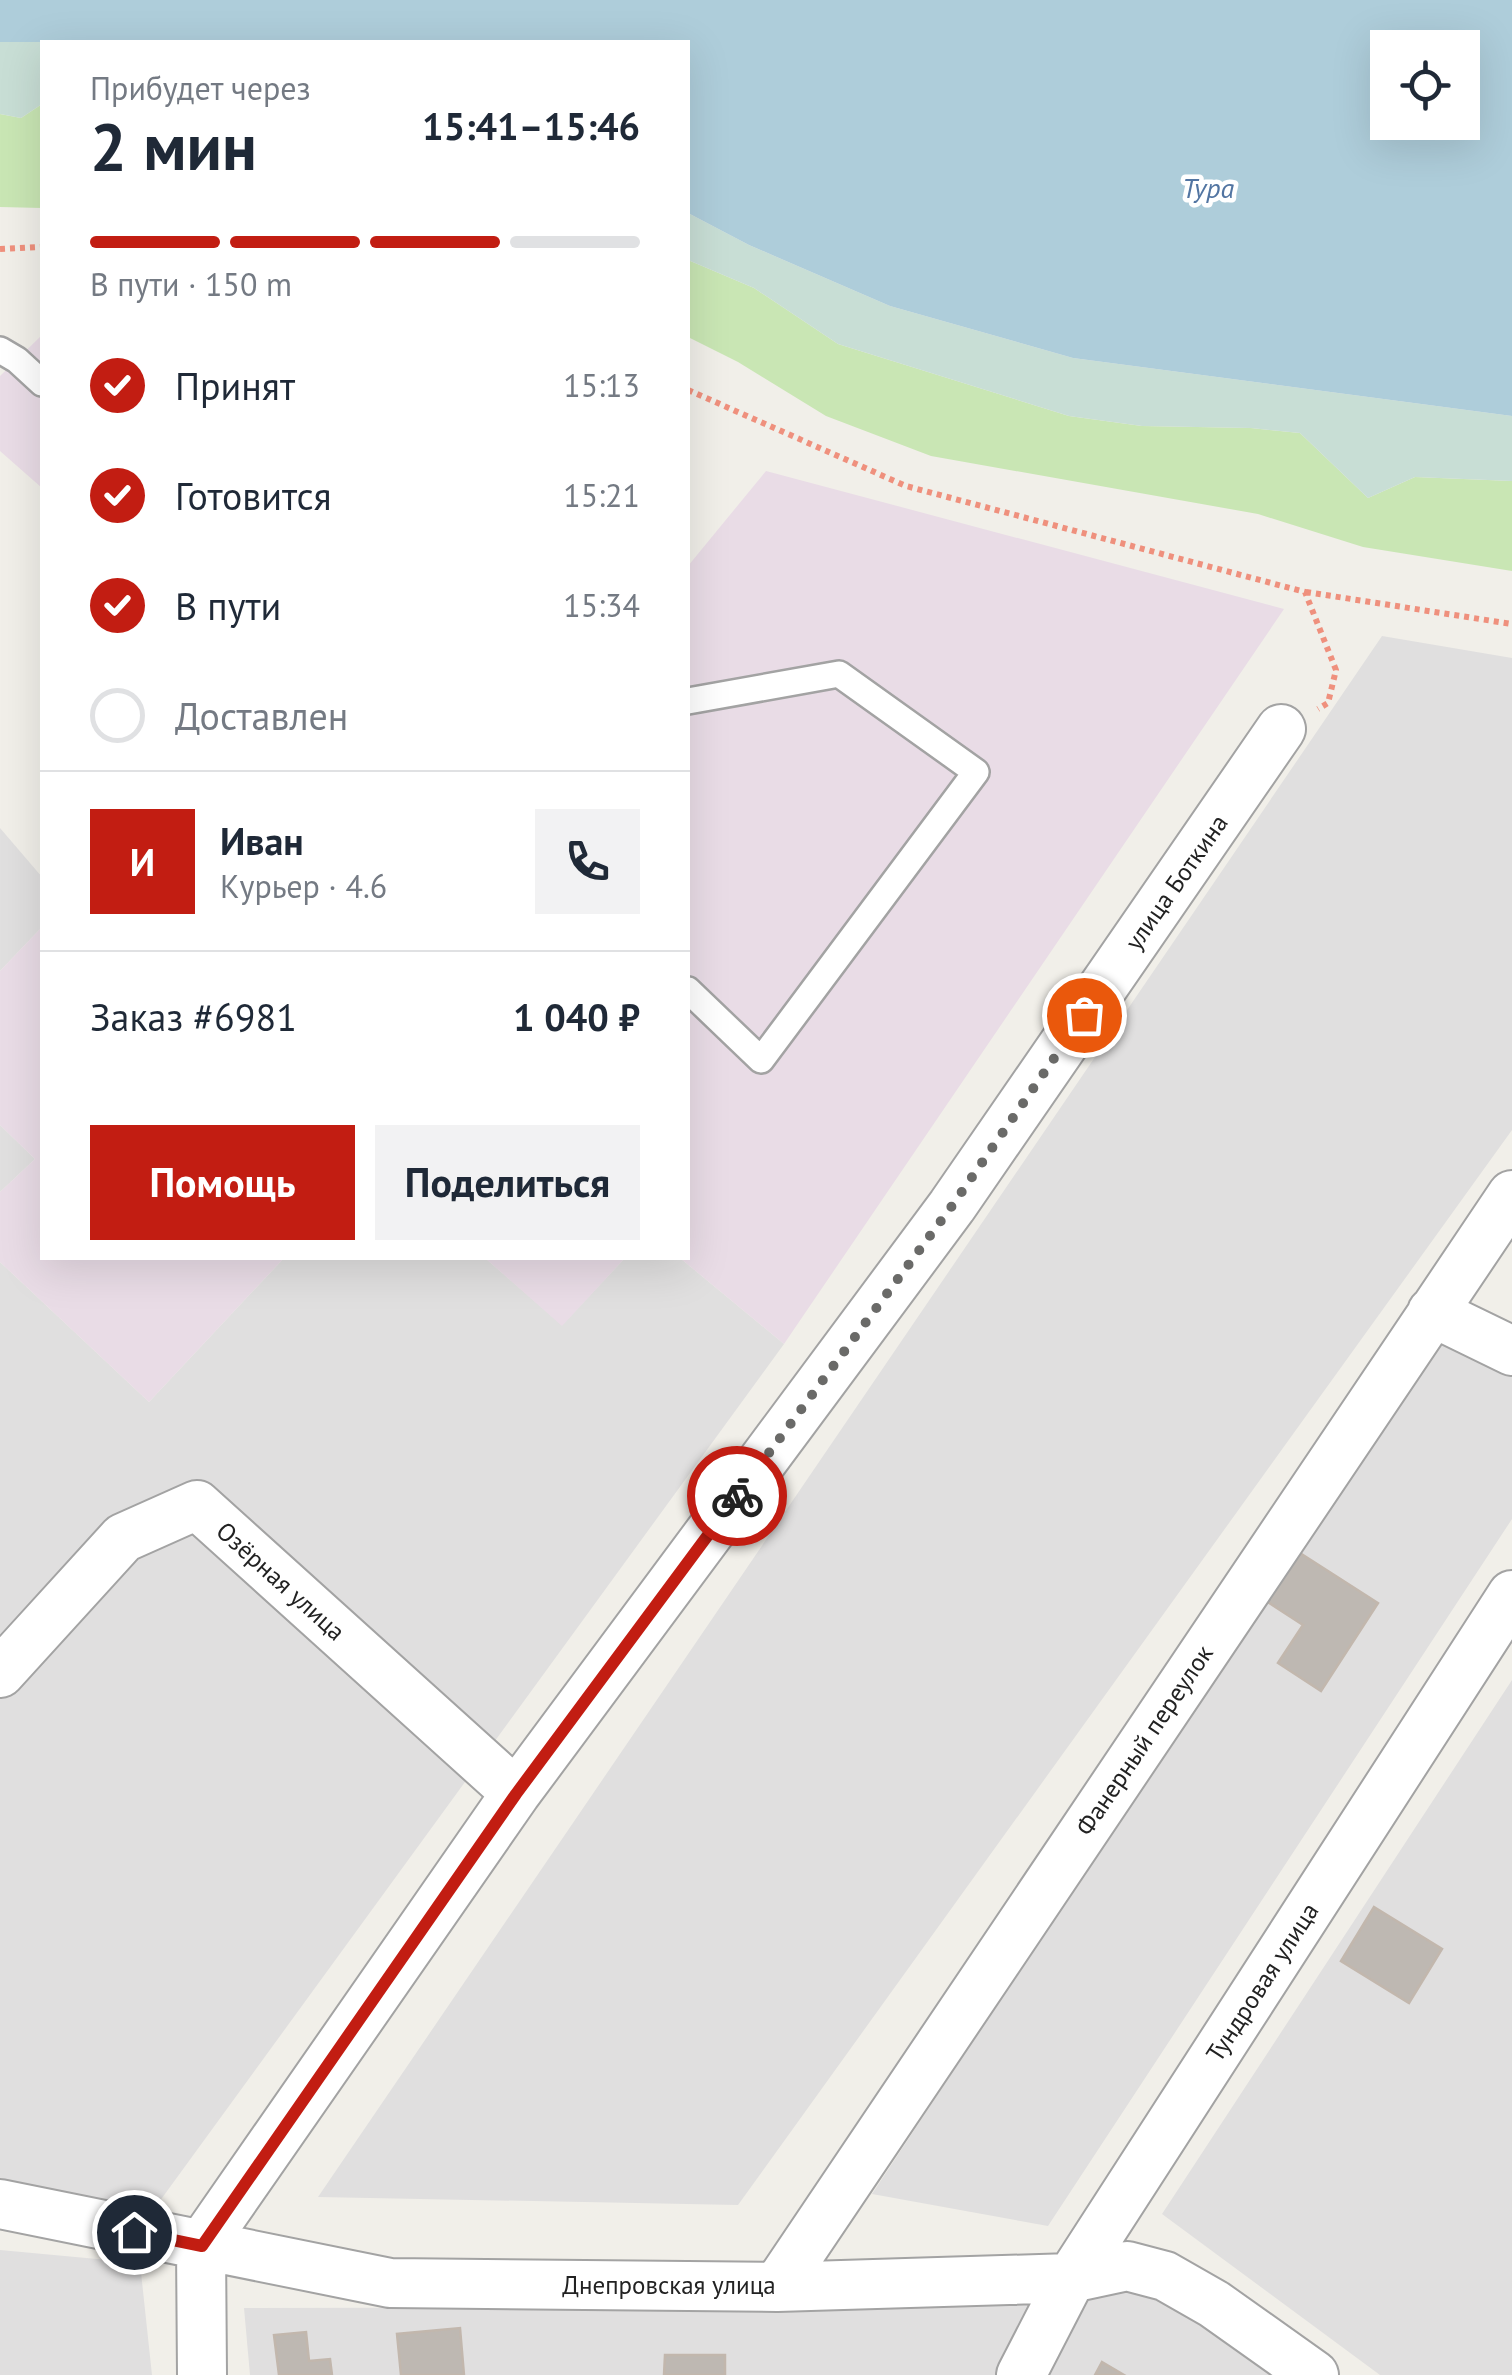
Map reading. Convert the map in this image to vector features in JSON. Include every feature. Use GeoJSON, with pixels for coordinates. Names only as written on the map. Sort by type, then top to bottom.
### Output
{"type":"FeatureCollection","features":[{"type":"Feature","properties":{"kind":"street","name":"улица Боткина"},"geometry":{"type":"LineString","coordinates":[[202,2246],[516,1794],[952,1206],[1281,728]]}},
{"type":"Feature","properties":{"kind":"street","name":"Фанерный переулок"},"geometry":{"type":"LineString","coordinates":[[778,2287],[1512,1195]]}},
{"type":"Feature","properties":{"kind":"street"},"geometry":{"type":"LineString","coordinates":[[1432,1312],[1512,1351]]}},
{"type":"Feature","properties":{"kind":"street","name":"Озёрная улица"},"geometry":{"type":"LineString","coordinates":[[0,1673],[123,1538],[197,1505],[516,1794]]}},
{"type":"Feature","properties":{"kind":"street","name":"Тундровая улица"},"geometry":{"type":"LineString","coordinates":[[1021,2375],[1071,2278],[1512,1595]]}},
{"type":"Feature","properties":{"kind":"street","name":"Днепровская улица"},"geometry":{"type":"LineString","coordinates":[[0,2204],[390,2283],[778,2287],[1071,2278],[1126,2266],[1165,2276],[1214,2304],[1314,2375]]}},
{"type":"Feature","properties":{"kind":"street"},"geometry":{"type":"LineString","coordinates":[[202,2246],[202,2375]]}},
{"type":"Feature","properties":{"kind":"lane"},"geometry":{"type":"LineString","coordinates":[[0,350],[40,382]]}},
{"type":"Feature","properties":{"kind":"lane"},"geometry":{"type":"LineString","coordinates":[[690,702],[839,674],[976,772],[761,1060],[690,992]]}},
{"type":"Feature","properties":{"kind":"path"},"geometry":{"type":"LineString","coordinates":[[0,249],[40,247]]}},
{"type":"Feature","properties":{"kind":"path"},"geometry":{"type":"LineString","coordinates":[[690,391],[906,486],[1305,592],[1512,624]]}},
{"type":"Feature","properties":{"kind":"path"},"geometry":{"type":"LineString","coordinates":[[1281,728],[1328,703],[1336,670],[1305,592]]}},
{"type":"Feature","properties":{"kind":"shaded area"},"geometry":{"type":"Polygon","coordinates":[[[40,337],[40,486],[0,451],[0,376],[40,337]]]}},
{"type":"Feature","properties":{"kind":"shaded area"},"geometry":{"type":"Polygon","coordinates":[[[766,471],[1284,609],[784,1344],[682,1260],[690,1260],[690,564],[766,471]]]}},
{"type":"Feature","properties":{"kind":"shaded area"},"geometry":{"type":"Polygon","coordinates":[[[1382,636],[1512,658],[1512,1130],[738,2205],[318,2197],[1382,636]]]}},
{"type":"Feature","properties":{"kind":"shaded area"},"geometry":{"type":"Polygon","coordinates":[[[0,828],[40,875],[40,929],[0,971],[0,828]]]}},
{"type":"Feature","properties":{"kind":"shaded area"},"geometry":{"type":"Polygon","coordinates":[[[40,929],[40,1260],[282,1260],[149,1402],[0,1262],[0,1192],[35,1159],[0,1125],[0,971],[40,929]]]}},
{"type":"Feature","properties":{"kind":"shaded area"},"geometry":{"type":"Polygon","coordinates":[[[0,1125],[35,1159],[0,1192],[0,1125]]]}},
{"type":"Feature","properties":{"kind":"shaded area"},"geometry":{"type":"Polygon","coordinates":[[[282,1260],[487,1260],[562,1325],[623,1260],[682,1260],[784,1344],[154,2209],[0,2186],[0,1262],[149,1402],[282,1260]]]}},
{"type":"Feature","properties":{"kind":"shaded area"},"geometry":{"type":"Polygon","coordinates":[[[487,1260],[623,1260],[562,1326],[487,1260]]]}},
{"type":"Feature","properties":{"kind":"shaded area"},"geometry":{"type":"Polygon","coordinates":[[[1438,1338],[1512,1369],[1512,1519],[1048,2226],[872,2194],[1438,1338]]]}},
{"type":"Feature","properties":{"kind":"shaded area"},"geometry":{"type":"Polygon","coordinates":[[[1512,1680],[1512,2375],[1380,2375],[1162,2214],[1512,1680]]]}},
{"type":"Feature","properties":{"kind":"shaded area"},"geometry":{"type":"Polygon","coordinates":[[[0,2250],[140,2263],[152,2375],[0,2375],[0,2250]]]}},
{"type":"Feature","properties":{"kind":"shaded area"},"geometry":{"type":"Polygon","coordinates":[[[1145,2278],[1271,2375],[250,2375],[244,2308],[735,2307],[1145,2278]]]}},
{"type":"Feature","properties":{"kind":"green space"},"geometry":{"type":"Polygon","coordinates":[[[0,42],[40,42],[40,105],[21,118],[0,114],[0,42]]]}},
{"type":"Feature","properties":{"kind":"green space"},"geometry":{"type":"Polygon","coordinates":[[[40,105],[40,208],[0,207],[0,114],[21,118],[40,105]]]}},
{"type":"Feature","properties":{"kind":"green space"},"geometry":{"type":"Polygon","coordinates":[[[690,214],[749,245],[890,306],[1073,358],[1512,416],[1512,481],[1415,477],[1368,498],[1300,433],[1142,426],[1069,416],[838,344],[754,288],[690,261],[690,214]]]}},
{"type":"Feature","properties":{"kind":"green space"},"geometry":{"type":"Polygon","coordinates":[[[690,261],[754,288],[838,344],[1069,416],[1142,426],[1300,433],[1368,498],[1415,477],[1512,481],[1512,571],[1363,547],[1258,514],[931,456],[826,416],[738,362],[690,338],[690,261]]]}},
{"type":"Feature","properties":{"kind":"water","name":"Тура"},"geometry":{"type":"Polygon","coordinates":[[[0,0],[1512,0],[1512,416],[1073,358],[890,306],[749,245],[690,214],[690,40],[0,42],[0,0]]]}},
{"type":"Feature","properties":{"kind":"building"},"geometry":{"type":"Polygon","coordinates":[[[1289,1546],[1378,1603],[1321,1691],[1278,1663],[1303,1625],[1257,1595],[1289,1546]]]}},
{"type":"Feature","properties":{"kind":"building"},"geometry":{"type":"Polygon","coordinates":[[[1374,1907],[1442,1949],[1409,2003],[1341,1961],[1374,1907]]]}},
{"type":"Feature","properties":{"kind":"building"},"geometry":{"type":"Polygon","coordinates":[[[460,2328],[464,2375],[401,2375],[397,2334],[460,2328]]]}},
{"type":"Feature","properties":{"kind":"building"},"geometry":{"type":"Polygon","coordinates":[[[306,2332],[309,2361],[330,2359],[332,2375],[279,2375],[274,2335],[306,2332]]]}},
{"type":"Feature","properties":{"kind":"building"},"geometry":{"type":"Polygon","coordinates":[[[665,2355],[725,2355],[725,2375],[664,2375],[665,2355]]]}},
{"type":"Feature","properties":{"kind":"building"},"geometry":{"type":"Polygon","coordinates":[[[1102,2362],[1124,2375],[1095,2375],[1102,2362]]]}},
{"type":"Feature","properties":{"kind":"way so far"},"geometry":{"type":"LineString","coordinates":[[737,1496],[952,1206],[1084,1015]]}},
{"type":"Feature","properties":{"kind":"route"},"geometry":{"type":"LineString","coordinates":[[134,2232],[202,2246],[516,1794],[737,1496]]}}]}
